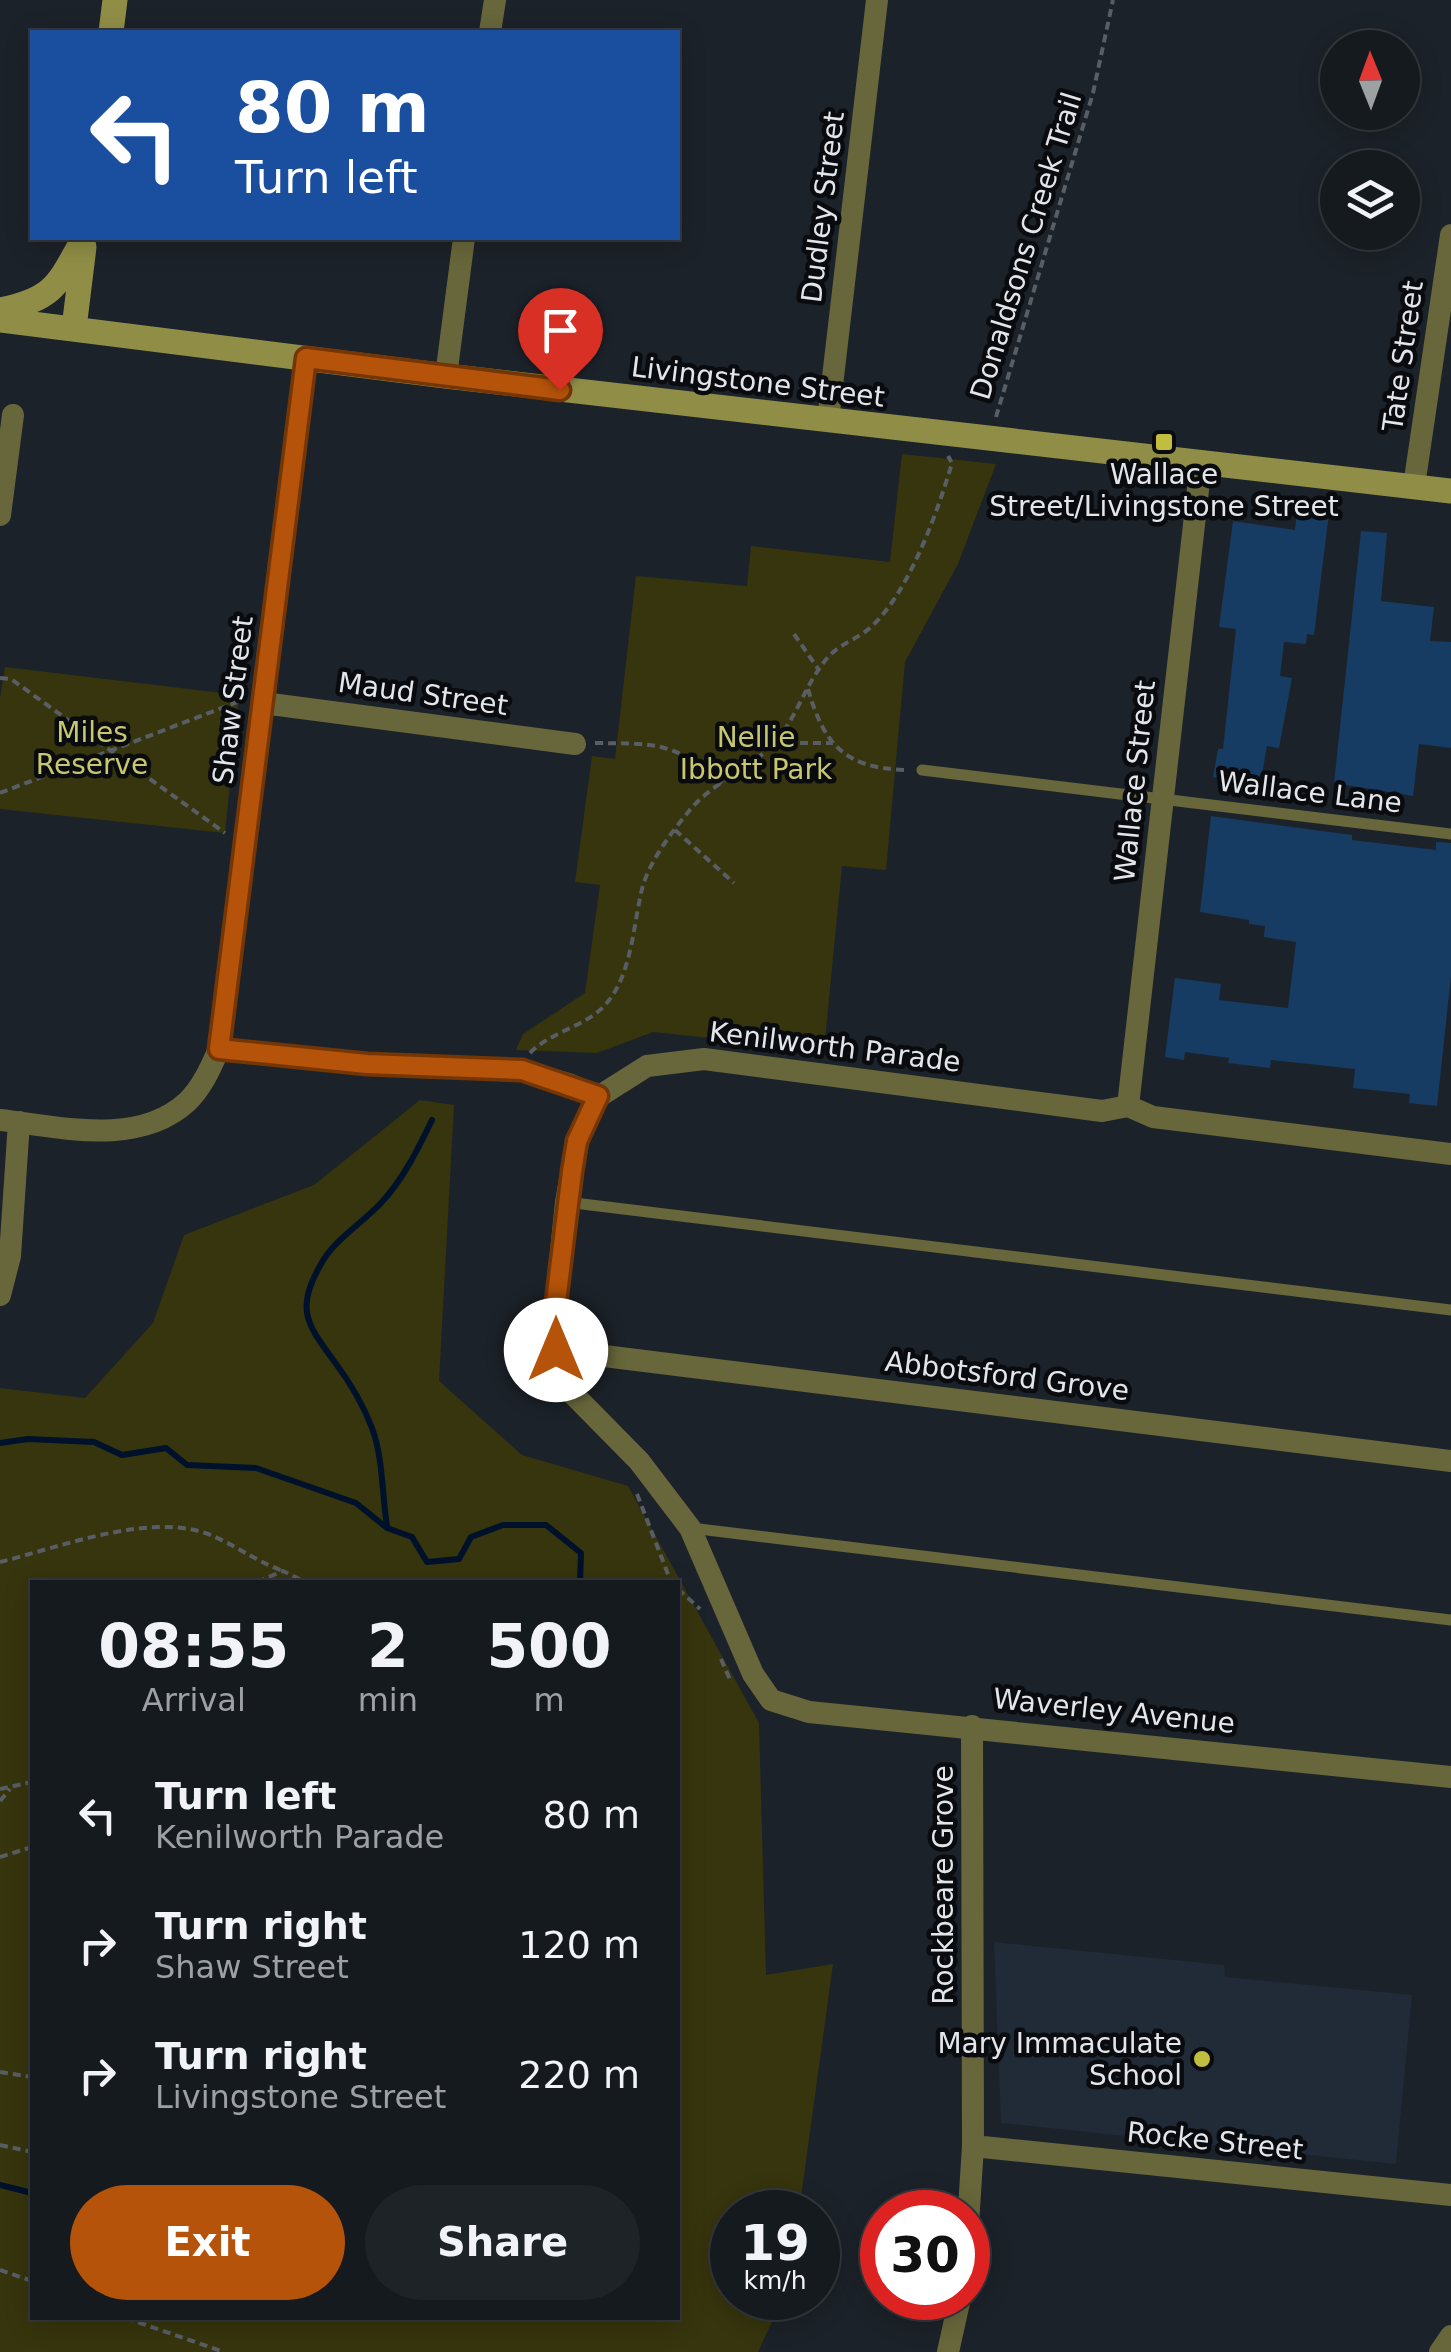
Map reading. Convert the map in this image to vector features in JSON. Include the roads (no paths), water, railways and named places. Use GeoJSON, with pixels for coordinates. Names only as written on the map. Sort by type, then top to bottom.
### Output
{"type":"FeatureCollection","features":[{"type":"Feature","properties":{"kind":"main road"},"geometry":{"type":"LineString","coordinates":[[111,30],[115,0]]}},
{"type":"Feature","properties":{"kind":"main road"},"geometry":{"type":"LineString","coordinates":[[0,310],[30,304],[46,295],[58,284],[84,240]]}},
{"type":"Feature","properties":{"kind":"main road"},"geometry":{"type":"LineString","coordinates":[[74,328],[85,240]]}},
{"type":"Feature","properties":{"kind":"main road","name":"Livingstone Street"},"geometry":{"type":"LineString","coordinates":[[0,320],[446,376],[1451,491]]}},
{"type":"Feature","properties":{"kind":"street"},"geometry":{"type":"LineString","coordinates":[[490,30],[494,0]]}},
{"type":"Feature","properties":{"kind":"street","name":"Dudley Street"},"geometry":{"type":"LineString","coordinates":[[828,420],[877,0]]}},
{"type":"Feature","properties":{"kind":"street","name":"Tate Street"},"geometry":{"type":"LineString","coordinates":[[1414,486],[1451,236]]}},
{"type":"Feature","properties":{"kind":"street"},"geometry":{"type":"LineString","coordinates":[[446,376],[464,240]]}},
{"type":"Feature","properties":{"kind":"street","name":"Shaw Street"},"geometry":{"type":"LineString","coordinates":[[219,1049],[252,702],[306,358]]}},
{"type":"Feature","properties":{"kind":"street"},"geometry":{"type":"LineString","coordinates":[[0,515],[13,415]]}},
{"type":"Feature","properties":{"kind":"street","name":"Wallace Street"},"geometry":{"type":"LineString","coordinates":[[1128,1106],[1201,463]]}},
{"type":"Feature","properties":{"kind":"street","name":"Maud Street"},"geometry":{"type":"LineString","coordinates":[[252,702],[575,744]]}},
{"type":"Feature","properties":{"kind":"street"},"geometry":{"type":"LineString","coordinates":[[0,1295],[10,1256],[10,1121],[119,1131],[160,1120],[188,1101],[209,1072],[219,1049],[367,1064],[522,1070],[598,1096],[577,1141],[566,1202],[555,1310],[556,1350],[570,1391],[639,1461],[690,1528]]}},
{"type":"Feature","properties":{"kind":"street","name":"Kenilworth Parade"},"geometry":{"type":"LineString","coordinates":[[598,1096],[647,1066],[704,1060],[1102,1111],[1128,1106],[1152,1118],[1451,1154]]}},
{"type":"Feature","properties":{"kind":"street","name":"Abbotsford Grove"},"geometry":{"type":"LineString","coordinates":[[556,1350],[1451,1461]]}},
{"type":"Feature","properties":{"kind":"street","name":"Waverley Avenue"},"geometry":{"type":"LineString","coordinates":[[690,1528],[753,1674],[771,1700],[809,1712],[1451,1777]]}},
{"type":"Feature","properties":{"kind":"street","name":"Rockbeare Grove"},"geometry":{"type":"LineString","coordinates":[[970,2190],[972,1726]]}},
{"type":"Feature","properties":{"kind":"street","name":"Rocke Street"},"geometry":{"type":"LineString","coordinates":[[973,2146],[1451,2195]]}},
{"type":"Feature","properties":{"kind":"street"},"geometry":{"type":"LineString","coordinates":[[948,2352],[955,2320]]}},
{"type":"Feature","properties":{"kind":"street"},"geometry":{"type":"LineString","coordinates":[[1440,2352],[1451,2336]]}},
{"type":"Feature","properties":{"kind":"lane","name":"Wallace Lane"},"geometry":{"type":"LineString","coordinates":[[922,770],[1451,834]]}},
{"type":"Feature","properties":{"kind":"lane"},"geometry":{"type":"LineString","coordinates":[[566,1202],[1451,1310]]}},
{"type":"Feature","properties":{"kind":"lane"},"geometry":{"type":"LineString","coordinates":[[690,1528],[1451,1620]]}},
{"type":"Feature","properties":{"kind":"waterway"},"geometry":{"type":"LineString","coordinates":[[387,1526],[376,1439],[355,1393],[311,1326],[308,1293],[326,1256],[388,1195],[432,1120]]}},
{"type":"Feature","properties":{"kind":"waterway"},"geometry":{"type":"LineString","coordinates":[[0,1443],[28,1439],[94,1442],[122,1455],[166,1448],[187,1465],[256,1468],[356,1503],[387,1528],[412,1537],[427,1562],[459,1559],[471,1537],[503,1525],[546,1525],[581,1553],[580,1580]]}},
{"type":"Feature","properties":{"kind":"waterway"},"geometry":{"type":"LineString","coordinates":[[0,2185],[30,2192]]}},
{"type":"Feature","properties":{"kind":"place","name":"Wallace Street/Livingstone Street"},"geometry":{"type":"Point","coordinates":[1164,442]}},
{"type":"Feature","properties":{"kind":"place","name":"Mary Immaculate School"},"geometry":{"type":"Point","coordinates":[1202,2059]}},
{"type":"Feature","properties":{"kind":"park label","name":"Miles Reserve"},"geometry":{"type":"Point","coordinates":[92,748]}},
{"type":"Feature","properties":{"kind":"park label","name":"Nellie Ibbott Park"},"geometry":{"type":"Point","coordinates":[756,753]}}]}
